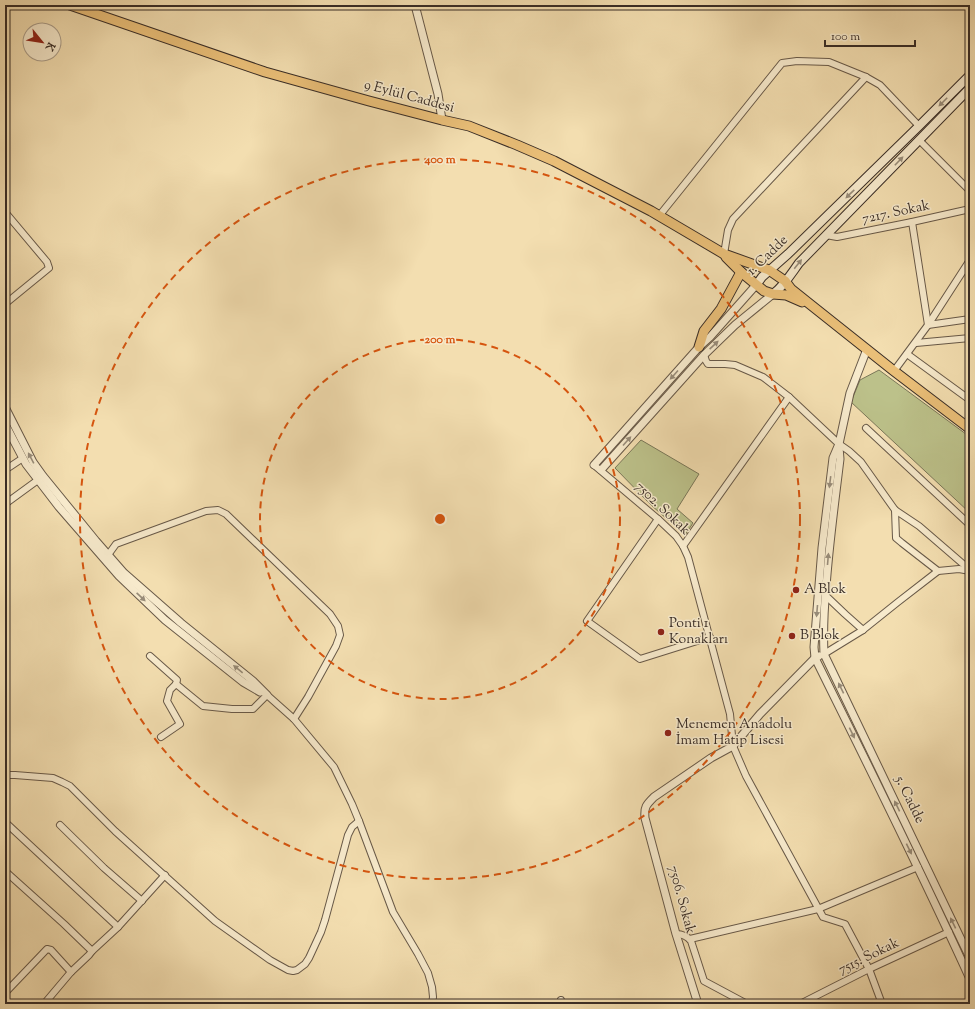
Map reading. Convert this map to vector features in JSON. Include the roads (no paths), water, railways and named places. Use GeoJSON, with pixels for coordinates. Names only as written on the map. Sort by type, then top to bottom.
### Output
{"type":"FeatureCollection","features":[{"type":"Feature","properties":{"kind":"main road","name":"9 Eylül Caddesi"},"geometry":{"type":"LineString","coordinates":[[70,5],[265,72],[469,126],[554,161],[659,216],[724,254],[770,270],[867,350],[970,429]]}},
{"type":"Feature","properties":{"kind":"main road","name":"1. Cadde"},"geometry":{"type":"LineString","coordinates":[[757,284],[762,277],[794,248],[970,75]]}},
{"type":"Feature","properties":{"kind":"main road","name":"1. Cadde"},"geometry":{"type":"LineString","coordinates":[[773,294],[778,290],[798,263],[970,88]]}},
{"type":"Feature","properties":{"kind":"main road","name":"9 Eylül Caddesi"},"geometry":{"type":"LineString","coordinates":[[724,254],[741,272],[764,291],[773,294],[786,295],[811,305]]}},
{"type":"Feature","properties":{"kind":"main road"},"geometry":{"type":"LineString","coordinates":[[701,351],[704,331],[722,309],[741,272]]}},
{"type":"Feature","properties":{"kind":"street"},"geometry":{"type":"LineString","coordinates":[[415,5],[438,94],[442,120]]}},
{"type":"Feature","properties":{"kind":"street"},"geometry":{"type":"LineString","coordinates":[[659,216],[782,63],[797,61],[829,62],[866,77],[880,85],[919,126]]}},
{"type":"Feature","properties":{"kind":"street"},"geometry":{"type":"LineString","coordinates":[[724,254],[728,230],[733,219],[866,77]]}},
{"type":"Feature","properties":{"kind":"street"},"geometry":{"type":"LineString","coordinates":[[919,140],[970,191]]}},
{"type":"Feature","properties":{"kind":"street","name":"7217. Sokak"},"geometry":{"type":"LineString","coordinates":[[826,235],[837,237],[970,209]]}},
{"type":"Feature","properties":{"kind":"street"},"geometry":{"type":"LineString","coordinates":[[5,212],[47,262],[49,268],[5,304]]}},
{"type":"Feature","properties":{"kind":"street"},"geometry":{"type":"LineString","coordinates":[[912,222],[928,325]]}},
{"type":"Feature","properties":{"kind":"street"},"geometry":{"type":"LineString","coordinates":[[894,371],[916,343],[970,260]]}},
{"type":"Feature","properties":{"kind":"street","name":"1. Cadde"},"geometry":{"type":"LineString","coordinates":[[601,470],[701,351],[710,337],[757,284]]}},
{"type":"Feature","properties":{"kind":"street","name":"1. Cadde"},"geometry":{"type":"LineString","coordinates":[[594,465],[701,351],[773,294]]}},
{"type":"Feature","properties":{"kind":"street"},"geometry":{"type":"LineString","coordinates":[[928,325],[970,320]]}},
{"type":"Feature","properties":{"kind":"street"},"geometry":{"type":"LineString","coordinates":[[916,343],[970,338]]}},
{"type":"Feature","properties":{"kind":"street"},"geometry":{"type":"LineString","coordinates":[[867,350],[850,393],[839,444],[833,458],[822,548],[814,647],[815,658],[918,867],[970,979]]}},
{"type":"Feature","properties":{"kind":"street"},"geometry":{"type":"LineString","coordinates":[[701,351],[708,364],[735,365],[763,377],[789,397],[839,444],[861,462],[895,510],[919,526],[970,570]]}},
{"type":"Feature","properties":{"kind":"street"},"geometry":{"type":"LineString","coordinates":[[907,354],[970,400]]}},
{"type":"Feature","properties":{"kind":"street"},"geometry":{"type":"LineString","coordinates":[[683,546],[789,397]]}},
{"type":"Feature","properties":{"kind":"street"},"geometry":{"type":"LineString","coordinates":[[5,407],[41,478],[60,506],[119,576],[159,615],[243,682],[268,696]]}},
{"type":"Feature","properties":{"kind":"street"},"geometry":{"type":"LineString","coordinates":[[5,426],[26,464],[41,478],[129,578],[181,623],[253,681],[294,719],[334,767],[359,821],[393,912],[428,973],[432,987],[432,1004]]}},
{"type":"Feature","properties":{"kind":"street"},"geometry":{"type":"LineString","coordinates":[[866,428],[970,525]]}},
{"type":"Feature","properties":{"kind":"street"},"geometry":{"type":"LineString","coordinates":[[824,654],[823,638],[828,558],[840,459],[839,444]]}},
{"type":"Feature","properties":{"kind":"street"},"geometry":{"type":"LineString","coordinates":[[5,470],[23,458]]}},
{"type":"Feature","properties":{"kind":"street","name":"7502. Sokak"},"geometry":{"type":"LineString","coordinates":[[594,465],[658,519],[676,536],[683,546],[688,556],[730,714],[733,746],[746,776],[818,909]]}},
{"type":"Feature","properties":{"kind":"street"},"geometry":{"type":"LineString","coordinates":[[5,504],[41,478]]}},
{"type":"Feature","properties":{"kind":"street"},"geometry":{"type":"LineString","coordinates":[[108,555],[116,544],[206,511],[218,510],[226,514],[330,614],[338,626],[340,635],[336,646],[294,719]]}},
{"type":"Feature","properties":{"kind":"street"},"geometry":{"type":"LineString","coordinates":[[895,510],[896,538],[938,571]]}},
{"type":"Feature","properties":{"kind":"street"},"geometry":{"type":"LineString","coordinates":[[658,519],[587,621],[640,659],[710,637]]}},
{"type":"Feature","properties":{"kind":"street"},"geometry":{"type":"LineString","coordinates":[[733,746],[760,714],[815,658],[863,630],[938,571],[959,569],[970,570]]}},
{"type":"Feature","properties":{"kind":"street"},"geometry":{"type":"LineString","coordinates":[[826,596],[863,630]]}},
{"type":"Feature","properties":{"kind":"street","name":"5. Cadde"},"geometry":{"type":"LineString","coordinates":[[824,654],[970,958]]}},
{"type":"Feature","properties":{"kind":"street"},"geometry":{"type":"LineString","coordinates":[[150,656],[176,680],[176,684],[203,706],[232,709],[253,709],[268,696]]}},
{"type":"Feature","properties":{"kind":"street"},"geometry":{"type":"LineString","coordinates":[[161,737],[180,724],[167,700],[170,690],[176,684]]}},
{"type":"Feature","properties":{"kind":"street","name":"7506. Sokak"},"geometry":{"type":"LineString","coordinates":[[698,1004],[676,934],[645,818],[644,809],[654,797],[711,758],[733,746]]}},
{"type":"Feature","properties":{"kind":"street"},"geometry":{"type":"LineString","coordinates":[[5,779],[8,775],[52,778],[70,786],[115,831],[215,920],[261,954],[282,967],[292,971],[297,970],[305,964],[321,932],[348,835],[352,827],[359,821]]}},
{"type":"Feature","properties":{"kind":"street"},"geometry":{"type":"LineString","coordinates":[[5,822],[118,927]]}},
{"type":"Feature","properties":{"kind":"street"},"geometry":{"type":"LineString","coordinates":[[60,825],[104,868],[142,902]]}},
{"type":"Feature","properties":{"kind":"street"},"geometry":{"type":"LineString","coordinates":[[690,939],[818,909],[918,867]]}},
{"type":"Feature","properties":{"kind":"street"},"geometry":{"type":"LineString","coordinates":[[5,871],[92,951]]}},
{"type":"Feature","properties":{"kind":"street"},"geometry":{"type":"LineString","coordinates":[[44,1004],[71,972],[118,927],[165,875]]}},
{"type":"Feature","properties":{"kind":"street"},"geometry":{"type":"LineString","coordinates":[[818,909],[823,917],[846,924],[869,969],[882,1004]]}},
{"type":"Feature","properties":{"kind":"street","name":"7515. Sokak"},"geometry":{"type":"LineString","coordinates":[[800,1004],[869,969],[949,932]]}},
{"type":"Feature","properties":{"kind":"street"},"geometry":{"type":"LineString","coordinates":[[676,934],[682,934],[690,939],[704,981],[747,1004]]}},
{"type":"Feature","properties":{"kind":"street"},"geometry":{"type":"LineString","coordinates":[[5,993],[47,949],[51,950],[71,972]]}},
{"type":"Feature","properties":{"kind":"place","name":"A Blok"},"geometry":{"type":"Point","coordinates":[796,590]}},
{"type":"Feature","properties":{"kind":"place","name":"Ponti 1 Konakları"},"geometry":{"type":"Point","coordinates":[661,632]}},
{"type":"Feature","properties":{"kind":"place","name":"B Blok"},"geometry":{"type":"Point","coordinates":[792,636]}},
{"type":"Feature","properties":{"kind":"place","name":"Menemen Anadolu İmam Hatip Lisesi"},"geometry":{"type":"Point","coordinates":[668,733]}}]}
